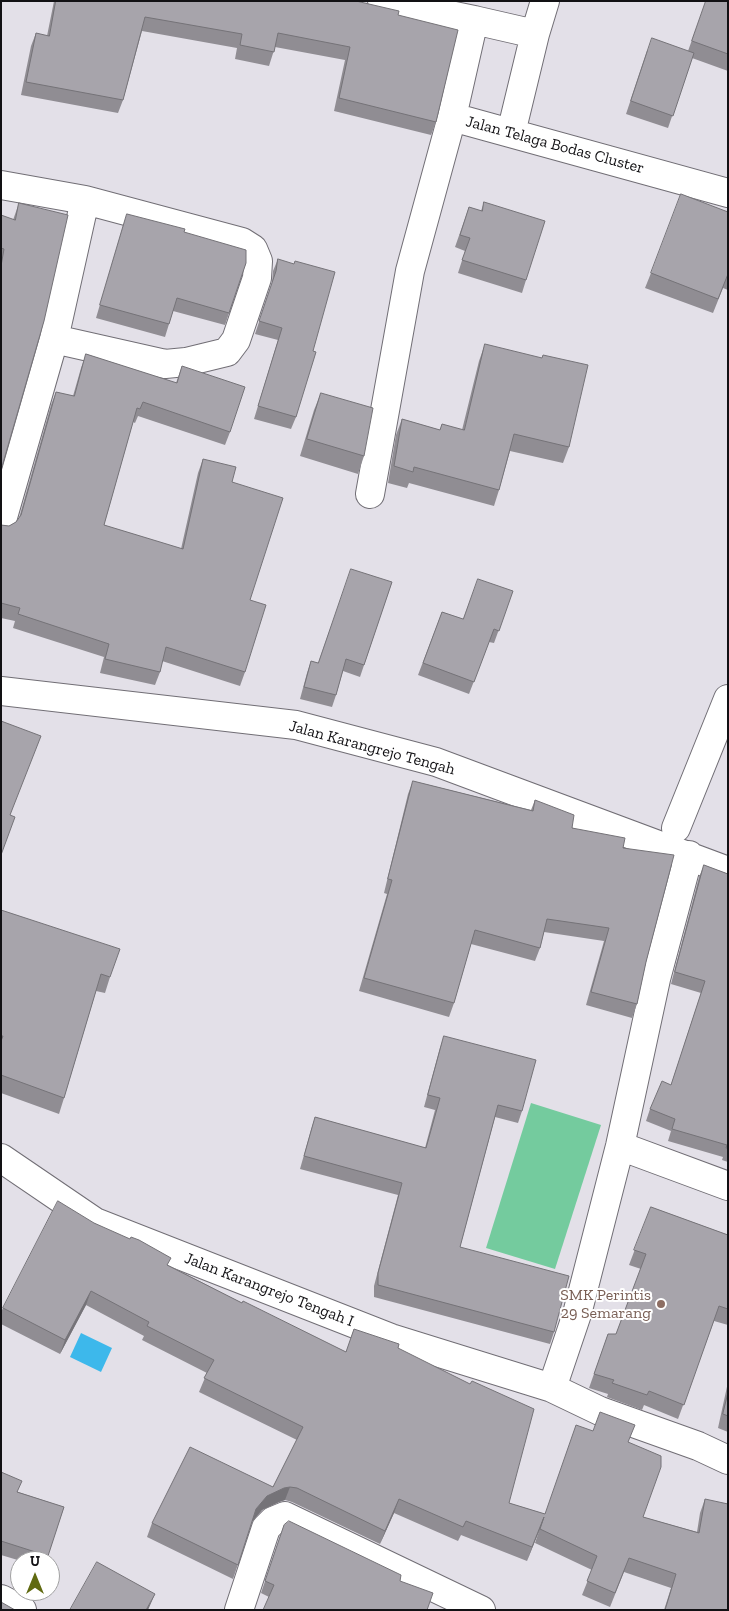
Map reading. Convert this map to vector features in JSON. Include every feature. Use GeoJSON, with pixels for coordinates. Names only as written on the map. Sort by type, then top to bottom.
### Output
{"type":"FeatureCollection","features":[{"type":"Feature","properties":{"kind":"street"},"geometry":{"type":"LineString","coordinates":[[382,1],[535,34]]}},
{"type":"Feature","properties":{"kind":"street"},"geometry":{"type":"LineString","coordinates":[[511,133],[545,1]]}},
{"type":"Feature","properties":{"kind":"street","name":"Jalan Telaga Bodas Cluster"},"geometry":{"type":"LineString","coordinates":[[474,20],[452,117],[728,193]]}},
{"type":"Feature","properties":{"kind":"street"},"geometry":{"type":"LineString","coordinates":[[370,494],[410,271],[452,117]]}},
{"type":"Feature","properties":{"kind":"street"},"geometry":{"type":"LineString","coordinates":[[1,185],[85,200],[242,242],[253,250],[258,261],[257,278],[236,340],[227,352],[186,362],[165,364],[54,339]]}},
{"type":"Feature","properties":{"kind":"street"},"geometry":{"type":"LineString","coordinates":[[1,524],[54,339],[85,200]]}},
{"type":"Feature","properties":{"kind":"street","name":"Jalan Karangrejo Tengah"},"geometry":{"type":"LineString","coordinates":[[1,691],[296,725],[436,762],[728,871]]}},
{"type":"Feature","properties":{"kind":"street"},"geometry":{"type":"LineString","coordinates":[[676,828],[728,700]]}},
{"type":"Feature","properties":{"kind":"street"},"geometry":{"type":"LineString","coordinates":[[552,1388],[577,1314],[620,1146],[656,979],[689,856]]}},
{"type":"Feature","properties":{"kind":"street"},"geometry":{"type":"LineString","coordinates":[[620,1146],[728,1186]]}},
{"type":"Feature","properties":{"kind":"street","name":"Jalan Karangrejo Tengah I"},"geometry":{"type":"LineString","coordinates":[[1,1158],[95,1222],[391,1338],[552,1388],[600,1411],[698,1446],[728,1460]]}},
{"type":"Feature","properties":{"kind":"street"},"geometry":{"type":"LineString","coordinates":[[239,1610],[266,1528],[273,1520],[286,1516],[481,1610]]}},
{"type":"Feature","properties":{"kind":"green space"},"geometry":{"type":"Polygon","coordinates":[[[531,1103],[601,1125],[555,1269],[486,1248],[531,1103]]]}},
{"type":"Feature","properties":{"kind":"water"},"geometry":{"type":"Polygon","coordinates":[[[81,1333],[112,1348],[101,1372],[70,1357],[81,1333]]]}},
{"type":"Feature","properties":{"kind":"building"},"geometry":{"type":"Polygon","coordinates":[[[56,1],[356,1],[399,11],[398,15],[458,30],[436,122],[339,98],[350,47],[278,33],[274,52],[240,45],[242,34],[145,17],[123,100],[26,82],[36,33],[49,36],[56,1]]]}},
{"type":"Feature","properties":{"kind":"building"},"geometry":{"type":"Polygon","coordinates":[[[706,1],[728,1],[728,54],[692,41],[706,1]]]}},
{"type":"Feature","properties":{"kind":"building"},"geometry":{"type":"Polygon","coordinates":[[[652,38],[694,53],[673,116],[631,101],[652,38]]]}},
{"type":"Feature","properties":{"kind":"building"},"geometry":{"type":"Polygon","coordinates":[[[681,194],[728,212],[728,274],[718,299],[651,273],[681,194]]]}},
{"type":"Feature","properties":{"kind":"building"},"geometry":{"type":"Polygon","coordinates":[[[484,202],[545,221],[526,280],[462,260],[470,238],[460,235],[469,207],[482,211],[484,202]]]}},
{"type":"Feature","properties":{"kind":"building"},"geometry":{"type":"Polygon","coordinates":[[[19,203],[68,215],[44,321],[1,470],[1,266],[4,249],[1,248],[1,215],[15,220],[19,203]]]}},
{"type":"Feature","properties":{"kind":"building"},"geometry":{"type":"Polygon","coordinates":[[[127,214],[185,229],[184,232],[246,250],[246,263],[229,313],[177,298],[169,324],[100,305],[127,214]]]}},
{"type":"Feature","properties":{"kind":"building"},"geometry":{"type":"Polygon","coordinates":[[[278,259],[294,264],[295,261],[335,272],[313,351],[316,352],[296,417],[258,406],[282,328],[259,321],[276,271],[278,259]]]}},
{"type":"Feature","properties":{"kind":"building"},"geometry":{"type":"Polygon","coordinates":[[[485,344],[542,358],[543,355],[588,365],[569,447],[514,434],[499,490],[414,467],[413,472],[394,466],[402,419],[440,430],[442,424],[464,430],[485,344]]]}},
{"type":"Feature","properties":{"kind":"building"},"geometry":{"type":"Polygon","coordinates":[[[86,354],[177,383],[182,366],[245,387],[230,432],[143,402],[140,409],[137,408],[104,525],[183,549],[203,459],[236,467],[232,482],[283,498],[250,600],[266,605],[245,672],[166,647],[160,672],[105,659],[109,644],[18,614],[20,608],[1,603],[1,525],[9,526],[16,522],[21,515],[56,392],[74,396],[86,354]]]}},
{"type":"Feature","properties":{"kind":"building"},"geometry":{"type":"Polygon","coordinates":[[[321,393],[373,408],[364,456],[307,439],[321,393]]]}},
{"type":"Feature","properties":{"kind":"building"},"geometry":{"type":"Polygon","coordinates":[[[351,569],[392,582],[364,665],[346,659],[336,695],[304,687],[311,661],[318,663],[351,569]]]}},
{"type":"Feature","properties":{"kind":"building"},"geometry":{"type":"Polygon","coordinates":[[[478,579],[513,591],[499,631],[494,629],[474,682],[423,663],[442,612],[463,619],[478,579]]]}},
{"type":"Feature","properties":{"kind":"building"},"geometry":{"type":"Polygon","coordinates":[[[1,721],[41,736],[10,815],[15,817],[1,855],[1,721]]]}},
{"type":"Feature","properties":{"kind":"building"},"geometry":{"type":"Polygon","coordinates":[[[413,781],[533,811],[535,800],[574,815],[572,828],[625,838],[623,848],[674,855],[637,1004],[591,992],[609,928],[547,919],[540,948],[475,930],[454,1003],[364,978],[392,880],[388,879],[413,781]]]}},
{"type":"Feature","properties":{"kind":"building"},"geometry":{"type":"Polygon","coordinates":[[[704,865],[728,874],[728,1148],[726,1148],[727,1145],[672,1129],[675,1119],[650,1109],[662,1081],[671,1085],[705,981],[675,972],[704,865]]]}},
{"type":"Feature","properties":{"kind":"building"},"geometry":{"type":"Polygon","coordinates":[[[1,910],[120,949],[110,977],[101,974],[64,1098],[1,1075],[1,1041],[3,1036],[1,1036],[1,910]]]}},
{"type":"Feature","properties":{"kind":"building"},"geometry":{"type":"Polygon","coordinates":[[[444,1036],[536,1060],[522,1111],[498,1105],[460,1247],[569,1276],[554,1332],[378,1285],[378,1273],[402,1183],[304,1156],[315,1117],[426,1148],[440,1098],[428,1095],[444,1036]]]}},
{"type":"Feature","properties":{"kind":"building"},"geometry":{"type":"Polygon","coordinates":[[[58,1201],[94,1223],[130,1239],[131,1237],[139,1240],[171,1258],[167,1265],[346,1352],[354,1329],[399,1344],[398,1348],[470,1384],[472,1381],[534,1409],[509,1503],[545,1514],[576,1425],[593,1431],[600,1412],[635,1425],[628,1442],[661,1456],[661,1467],[643,1517],[699,1533],[705,1499],[728,1504],[728,1610],[665,1610],[676,1574],[629,1558],[615,1593],[587,1581],[597,1556],[540,1529],[544,1517],[532,1547],[466,1521],[463,1527],[399,1499],[385,1531],[297,1488],[290,1487],[267,1496],[256,1509],[238,1565],[152,1523],[190,1447],[273,1487],[303,1427],[204,1378],[214,1360],[147,1326],[149,1322],[91,1291],[65,1340],[3,1308],[58,1201]]]}},
{"type":"Feature","properties":{"kind":"building"},"geometry":{"type":"Polygon","coordinates":[[[651,1207],[728,1235],[728,1309],[719,1306],[684,1405],[649,1391],[647,1395],[612,1383],[614,1380],[594,1374],[608,1334],[616,1334],[646,1254],[634,1250],[651,1207]]]}},
{"type":"Feature","properties":{"kind":"building"},"geometry":{"type":"Polygon","coordinates":[[[728,1393],[728,1416],[723,1414],[728,1393]]]}},
{"type":"Feature","properties":{"kind":"building"},"geometry":{"type":"Polygon","coordinates":[[[1,1472],[22,1481],[17,1492],[64,1507],[50,1551],[32,1551],[1,1541],[1,1472]]]}},
{"type":"Feature","properties":{"kind":"building"},"geometry":{"type":"Polygon","coordinates":[[[289,1521],[401,1575],[400,1581],[433,1593],[427,1610],[263,1610],[274,1585],[265,1581],[284,1525],[289,1521]]]}},
{"type":"Feature","properties":{"kind":"building"},"geometry":{"type":"Polygon","coordinates":[[[97,1562],[155,1594],[146,1610],[70,1610],[97,1562]]]}},
{"type":"Feature","properties":{"kind":"building"},"geometry":{"type":"Polygon","coordinates":[[[1,1602],[15,1610],[1,1610],[1,1602]]]}},
{"type":"Feature","properties":{"kind":"place","name":"SMK Perintis 29 Semarang"},"geometry":{"type":"Point","coordinates":[661,1304]}}]}
